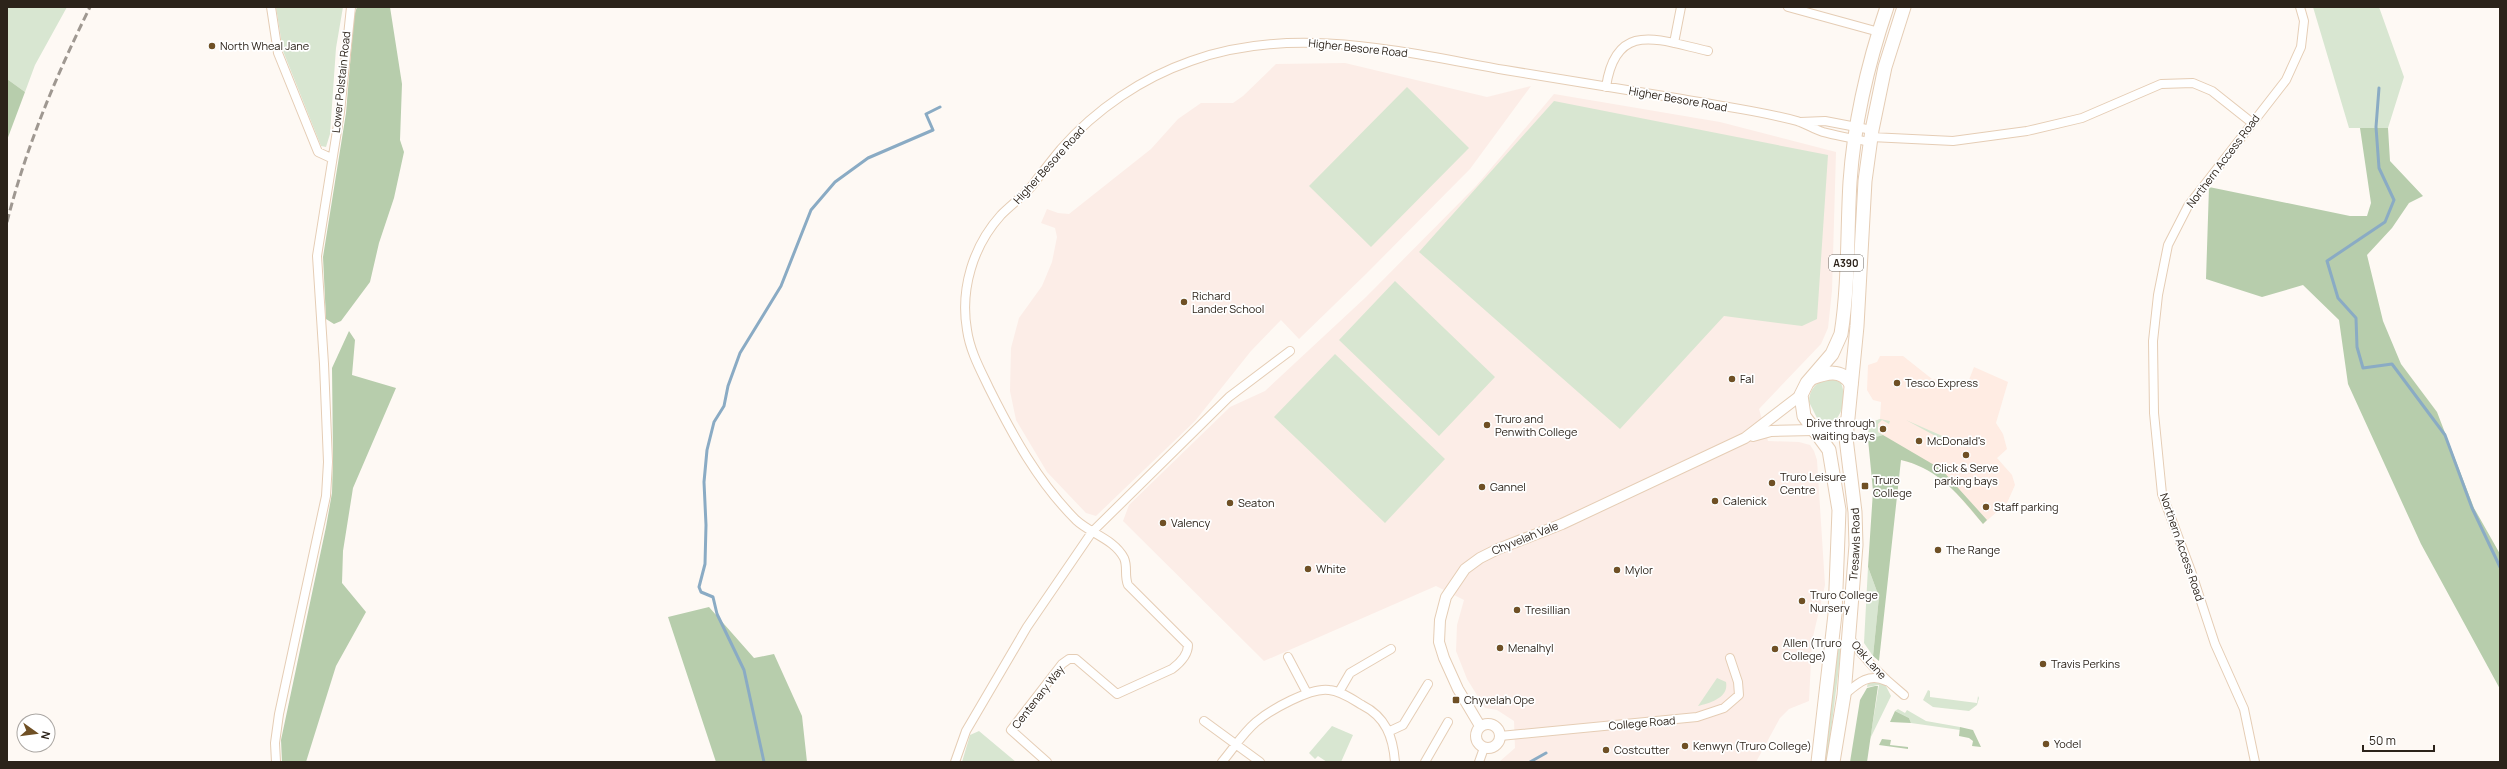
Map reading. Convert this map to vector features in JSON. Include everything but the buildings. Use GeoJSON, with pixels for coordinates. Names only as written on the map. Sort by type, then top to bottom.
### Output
{"type":"FeatureCollection","features":[{"type":"Feature","properties":{"kind":"highway","name":"A390"},"geometry":{"type":"LineString","coordinates":[[1801,396],[1812,378],[1832,354],[1841,334],[1850,180],[1856,133],[1879,32],[1887,7]]}},
{"type":"Feature","properties":{"kind":"highway","name":"A390"},"geometry":{"type":"LineString","coordinates":[[1847,422],[1851,403],[1865,181],[1871,136],[1885,67],[1904,7]]}},
{"type":"Feature","properties":{"kind":"highway"},"geometry":{"type":"LineString","coordinates":[[1812,378],[1832,372],[1844,377],[1851,384]]}},
{"type":"Feature","properties":{"kind":"highway"},"geometry":{"type":"LineString","coordinates":[[1801,396],[1802,412],[1815,431],[1831,429],[1847,422]]}},
{"type":"Feature","properties":{"kind":"highway","name":"Tresawls Road"},"geometry":{"type":"LineString","coordinates":[[1833,762],[1844,695],[1850,637],[1856,523],[1846,447],[1847,422]]}},
{"type":"Feature","properties":{"kind":"highway","name":"Tresawls Road"},"geometry":{"type":"LineString","coordinates":[[1815,431],[1828,450],[1837,493],[1839,527],[1836,607],[1818,762]]}},
{"type":"Feature","properties":{"kind":"street"},"geometry":{"type":"LineString","coordinates":[[271,7],[278,53],[318,152],[331,158]]}},
{"type":"Feature","properties":{"kind":"street","name":"Lower Polstain Road"},"geometry":{"type":"LineString","coordinates":[[276,762],[275,743],[280,714],[326,496],[328,462],[317,256],[331,158],[340,112],[348,15],[351,7]]}},
{"type":"Feature","properties":{"kind":"street"},"geometry":{"type":"LineString","coordinates":[[1674,43],[1681,7]]}},
{"type":"Feature","properties":{"kind":"street"},"geometry":{"type":"LineString","coordinates":[[1788,7],[1879,32]]}},
{"type":"Feature","properties":{"kind":"street","name":"Northern Access Road"},"geometry":{"type":"LineString","coordinates":[[2255,762],[2244,709],[2215,644],[2192,571],[2162,494],[2154,413],[2153,355],[2158,295],[2168,244],[2188,206],[2286,80],[2301,47],[2304,21],[2300,7]]}},
{"type":"Feature","properties":{"kind":"street"},"geometry":{"type":"LineString","coordinates":[[1606,87],[1613,59],[1627,43],[1640,39],[1674,43],[1708,51]]}},
{"type":"Feature","properties":{"kind":"street","name":"Higher Besore Road"},"geometry":{"type":"LineString","coordinates":[[1092,532],[1085,528],[1061,504],[1023,452],[972,350],[966,330],[965,307],[970,272],[979,247],[989,231],[1003,213],[1030,188],[1064,146],[1086,125],[1134,88],[1176,66],[1220,52],[1276,43],[1309,42],[1358,46],[1606,87],[1800,122],[1820,121],[1856,133],[1871,136]]}},
{"type":"Feature","properties":{"kind":"street"},"geometry":{"type":"LineString","coordinates":[[1871,136],[1953,142],[2027,131],[2082,118],[2161,84],[2193,83],[2212,91],[2252,122]]}},
{"type":"Feature","properties":{"kind":"street","name":"Higher Besore Road"},"geometry":{"type":"LineString","coordinates":[[1800,122],[1819,131],[1856,133],[1871,136]]}},
{"type":"Feature","properties":{"kind":"street"},"geometry":{"type":"LineString","coordinates":[[955,762],[966,731],[1027,627],[1092,532],[1229,397],[1290,351]]}},
{"type":"Feature","properties":{"kind":"street","name":"Chyvelah Vale"},"geometry":{"type":"LineString","coordinates":[[1480,726],[1458,689],[1444,658],[1439,642],[1440,620],[1446,597],[1465,569],[1480,558],[1498,549],[1562,524],[1745,438],[1784,411],[1801,396]]}},
{"type":"Feature","properties":{"kind":"street","name":"Chyvelah Vale"},"geometry":{"type":"LineString","coordinates":[[1745,438],[1771,431],[1815,431]]}},
{"type":"Feature","properties":{"kind":"street","name":"Centenary Way"},"geometry":{"type":"LineString","coordinates":[[1047,762],[1011,730],[1062,664],[1069,659],[1076,660],[1117,694],[1172,669],[1179,664],[1188,651],[1188,645],[1128,585],[1125,577],[1126,566],[1123,556],[1106,538],[1092,532]]}},
{"type":"Feature","properties":{"kind":"street","name":"Oak Lane"},"geometry":{"type":"LineString","coordinates":[[1850,637],[1860,653],[1888,682],[1904,694]]}},
{"type":"Feature","properties":{"kind":"street"},"geometry":{"type":"LineString","coordinates":[[1339,692],[1350,673],[1391,649]]}},
{"type":"Feature","properties":{"kind":"street"},"geometry":{"type":"LineString","coordinates":[[1288,657],[1307,693]]}},
{"type":"Feature","properties":{"kind":"street","name":"College Road"},"geometry":{"type":"LineString","coordinates":[[1500,736],[1670,721],[1709,714],[1724,708],[1739,695],[1738,682],[1730,658]]}},
{"type":"Feature","properties":{"kind":"street","name":"Oak Lane"},"geometry":{"type":"LineString","coordinates":[[1844,695],[1866,679],[1881,679],[1888,682]]}},
{"type":"Feature","properties":{"kind":"street"},"geometry":{"type":"LineString","coordinates":[[1390,731],[1403,725],[1428,684]]}},
{"type":"Feature","properties":{"kind":"street"},"geometry":{"type":"LineString","coordinates":[[1222,762],[1256,722],[1307,693],[1319,689],[1339,692],[1369,708],[1380,717],[1390,731],[1394,746],[1395,762]]}},
{"type":"Feature","properties":{"kind":"street"},"geometry":{"type":"LineString","coordinates":[[1204,721],[1260,762]]}},
{"type":"Feature","properties":{"kind":"street"},"geometry":{"type":"LineString","coordinates":[[1425,762],[1448,722]]}},
{"type":"Feature","properties":{"kind":"street"},"geometry":{"type":"LineString","coordinates":[[1487,723],[1495,726],[1500,736],[1496,744],[1484,748],[1476,739],[1476,730],[1480,726],[1487,723]]}},
{"type":"Feature","properties":{"kind":"street"},"geometry":{"type":"LineString","coordinates":[[1479,762],[1484,748]]}},
{"type":"Feature","properties":{"kind":"shaded area","name":"Richard Lander School"},"geometry":{"type":"Polygon","coordinates":[[[1345,63],[1487,97],[1531,86],[1470,169],[1299,339],[1281,320],[1251,351],[1195,421],[1096,516],[1086,513],[1047,472],[1016,420],[1010,391],[1011,348],[1019,318],[1042,286],[1052,262],[1057,237],[1055,228],[1041,223],[1047,209],[1058,213],[1069,214],[1151,149],[1178,119],[1201,103],[1233,103],[1243,96],[1276,64],[1345,63]]]}},
{"type":"Feature","properties":{"kind":"shaded area","name":"Truro and Penwith College"},"geometry":{"type":"Polygon","coordinates":[[[1554,94],[1720,122],[1836,152],[1832,291],[1828,328],[1821,344],[1759,409],[1768,441],[1799,442],[1810,445],[1814,451],[1817,460],[1825,585],[1812,641],[1809,701],[1789,709],[1780,718],[1756,762],[1499,762],[1515,748],[1514,721],[1497,710],[1485,708],[1467,679],[1456,651],[1457,625],[1464,600],[1436,586],[1264,661],[1123,521],[1129,505],[1230,407],[1265,391],[1366,297],[1476,186],[1554,94]]]}},
{"type":"Feature","properties":{"kind":"shaded area"},"geometry":{"type":"Polygon","coordinates":[[[1880,356],[1903,356],[1932,379],[1967,385],[1974,367],[2008,382],[1996,423],[2003,434],[2007,449],[1997,458],[2012,475],[2015,485],[2007,503],[1983,524],[1944,479],[1921,466],[1901,460],[1903,448],[1883,435],[1868,439],[1869,423],[1880,419],[1881,402],[1873,400],[1867,390],[1868,365],[1877,362],[1880,356]]]}},
{"type":"Feature","properties":{"kind":"green space"},"geometry":{"type":"Polygon","coordinates":[[[7,7],[67,7],[35,65],[25,92],[7,79],[7,7]]]}},
{"type":"Feature","properties":{"kind":"green space"},"geometry":{"type":"Polygon","coordinates":[[[276,7],[343,7],[336,48],[330,134],[326,147],[321,146],[283,51],[276,7]]]}},
{"type":"Feature","properties":{"kind":"green space"},"geometry":{"type":"Polygon","coordinates":[[[357,7],[390,7],[402,84],[400,140],[404,152],[394,198],[379,243],[370,282],[341,321],[334,324],[326,319],[323,257],[346,113],[354,16],[357,7]]]}},
{"type":"Feature","properties":{"kind":"green space"},"geometry":{"type":"Polygon","coordinates":[[[2313,7],[2379,7],[2404,77],[2388,128],[2349,128],[2313,7]]]}},
{"type":"Feature","properties":{"kind":"green space"},"geometry":{"type":"Polygon","coordinates":[[[7,79],[25,92],[7,140],[7,79]]]}},
{"type":"Feature","properties":{"kind":"green space"},"geometry":{"type":"Polygon","coordinates":[[[1407,87],[1469,148],[1371,247],[1309,186],[1407,87]]]}},
{"type":"Feature","properties":{"kind":"green space"},"geometry":{"type":"Polygon","coordinates":[[[1554,101],[1828,155],[1817,319],[1802,326],[1724,316],[1620,429],[1419,252],[1554,101]]]}},
{"type":"Feature","properties":{"kind":"green space"},"geometry":{"type":"Polygon","coordinates":[[[2360,128],[2388,128],[2390,161],[2423,196],[2409,203],[2392,228],[2367,255],[2383,321],[2401,364],[2437,412],[2474,508],[2500,554],[2500,689],[2421,544],[2348,384],[2339,320],[2303,285],[2262,297],[2206,279],[2209,187],[2350,216],[2367,216],[2371,203],[2360,128]]]}},
{"type":"Feature","properties":{"kind":"green space"},"geometry":{"type":"Polygon","coordinates":[[[1395,281],[1495,377],[1439,436],[1339,340],[1395,281]]]}},
{"type":"Feature","properties":{"kind":"green space"},"geometry":{"type":"Polygon","coordinates":[[[349,331],[355,340],[352,375],[396,388],[353,488],[343,551],[342,583],[366,612],[336,666],[306,762],[282,762],[281,740],[332,493],[332,368],[349,331]]]}},
{"type":"Feature","properties":{"kind":"green space"},"geometry":{"type":"Polygon","coordinates":[[[1335,354],[1445,459],[1385,523],[1274,417],[1335,354]]]}},
{"type":"Feature","properties":{"kind":"green space"},"geometry":{"type":"Polygon","coordinates":[[[1830,377],[1841,383],[1844,400],[1841,412],[1830,424],[1818,420],[1809,402],[1809,397],[1812,389],[1818,383],[1830,377]]]}},
{"type":"Feature","properties":{"kind":"green space"},"geometry":{"type":"Polygon","coordinates":[[[1880,419],[1890,421],[1889,424],[1882,420],[1878,424],[1878,432],[1883,435],[1868,439],[1869,423],[1880,419]]]}},
{"type":"Feature","properties":{"kind":"green space"},"geometry":{"type":"Polygon","coordinates":[[[1906,420],[1956,442],[1952,445],[1906,420]]]}},
{"type":"Feature","properties":{"kind":"green space"},"geometry":{"type":"Polygon","coordinates":[[[1883,435],[1941,469],[1987,520],[1983,524],[1957,493],[1937,477],[1914,464],[1901,460],[1879,661],[1873,656],[1879,597],[1868,567],[1873,491],[1868,439],[1883,435]]]}},
{"type":"Feature","properties":{"kind":"green space"},"geometry":{"type":"Polygon","coordinates":[[[1868,567],[1879,597],[1873,656],[1864,643],[1868,567]]]}},
{"type":"Feature","properties":{"kind":"green space"},"geometry":{"type":"Polygon","coordinates":[[[709,607],[754,658],[774,654],[802,716],[807,762],[716,762],[668,617],[709,607]]]}},
{"type":"Feature","properties":{"kind":"green space"},"geometry":{"type":"Polygon","coordinates":[[[1836,643],[1842,643],[1827,762],[1822,762],[1836,643]]]}},
{"type":"Feature","properties":{"kind":"green space"},"geometry":{"type":"Polygon","coordinates":[[[1717,678],[1726,682],[1725,692],[1718,699],[1698,706],[1717,678]]]}},
{"type":"Feature","properties":{"kind":"green space"},"geometry":{"type":"Polygon","coordinates":[[[1874,681],[1885,684],[1891,696],[1870,739],[1879,685],[1867,687],[1868,682],[1874,681]]]}},
{"type":"Feature","properties":{"kind":"green space"},"geometry":{"type":"Polygon","coordinates":[[[1878,686],[1867,762],[1850,762],[1860,700],[1867,688],[1878,686]]]}},
{"type":"Feature","properties":{"kind":"green space"},"geometry":{"type":"Polygon","coordinates":[[[1928,690],[1930,691],[1930,697],[1977,703],[1978,696],[1979,698],[1977,705],[1969,711],[1933,707],[1923,700],[1928,690]]]}},
{"type":"Feature","properties":{"kind":"green space"},"geometry":{"type":"Polygon","coordinates":[[[1898,709],[1905,713],[1907,710],[1926,721],[1960,727],[1960,730],[1911,723],[1909,718],[1895,711],[1898,709]]]}},
{"type":"Feature","properties":{"kind":"green space"},"geometry":{"type":"Polygon","coordinates":[[[1895,711],[1909,718],[1911,723],[1890,722],[1895,711]]]}},
{"type":"Feature","properties":{"kind":"green space"},"geometry":{"type":"Polygon","coordinates":[[[1332,726],[1353,735],[1341,762],[1327,762],[1318,756],[1315,759],[1309,753],[1332,726]]]}},
{"type":"Feature","properties":{"kind":"green space"},"geometry":{"type":"Polygon","coordinates":[[[1960,727],[1973,730],[1981,747],[1972,746],[1973,741],[1969,738],[1959,736],[1960,727]]]}},
{"type":"Feature","properties":{"kind":"green space"},"geometry":{"type":"Polygon","coordinates":[[[979,731],[1016,762],[962,762],[970,735],[979,731]]]}},
{"type":"Feature","properties":{"kind":"green space"},"geometry":{"type":"Polygon","coordinates":[[[1882,739],[1891,740],[1890,745],[1908,747],[1908,749],[1879,745],[1882,739]]]}},
{"type":"Feature","properties":{"kind":"waterway"},"geometry":{"type":"LineString","coordinates":[[2379,88],[2376,127],[2379,168],[2394,200],[2385,222],[2327,261],[2338,298],[2356,318],[2357,347],[2363,368],[2392,364],[2445,435],[2472,508],[2500,567]]}},
{"type":"Feature","properties":{"kind":"waterway"},"geometry":{"type":"LineString","coordinates":[[764,762],[744,670],[717,614],[713,597],[701,592],[699,587],[705,564],[706,525],[704,482],[707,450],[714,422],[724,406],[728,386],[740,353],[781,286],[811,210],[835,182],[868,158],[933,130],[926,114],[940,107]]}},
{"type":"Feature","properties":{"kind":"waterway"},"geometry":{"type":"LineString","coordinates":[[1530,762],[1546,753]]}},
{"type":"Feature","properties":{"kind":"railway"},"geometry":{"type":"LineString","coordinates":[[7,222],[23,166],[43,112],[65,59],[90,7]]}},
{"type":"Feature","properties":{"kind":"place","name":"North Wheal Jane"},"geometry":{"type":"Point","coordinates":[212,46]}},
{"type":"Feature","properties":{"kind":"place","name":"Richard Lander School"},"geometry":{"type":"Point","coordinates":[1184,302]}},
{"type":"Feature","properties":{"kind":"place","name":"Fal"},"geometry":{"type":"Point","coordinates":[1732,379]}},
{"type":"Feature","properties":{"kind":"place","name":"Tesco Express"},"geometry":{"type":"Point","coordinates":[1897,383]}},
{"type":"Feature","properties":{"kind":"place","name":"Truro and Penwith College"},"geometry":{"type":"Point","coordinates":[1487,425]}},
{"type":"Feature","properties":{"kind":"place","name":"Drive through waiting bays"},"geometry":{"type":"Point","coordinates":[1883,429]}},
{"type":"Feature","properties":{"kind":"place","name":"McDonald's"},"geometry":{"type":"Point","coordinates":[1919,441]}},
{"type":"Feature","properties":{"kind":"place","name":"Click & Serve parking bays"},"geometry":{"type":"Point","coordinates":[1966,455]}},
{"type":"Feature","properties":{"kind":"place","name":"Truro Leisure Centre"},"geometry":{"type":"Point","coordinates":[1772,483]}},
{"type":"Feature","properties":{"kind":"place","name":"Truro College"},"geometry":{"type":"Point","coordinates":[1865,486]}},
{"type":"Feature","properties":{"kind":"place","name":"Gannel"},"geometry":{"type":"Point","coordinates":[1482,487]}},
{"type":"Feature","properties":{"kind":"place","name":"Calenick"},"geometry":{"type":"Point","coordinates":[1715,501]}},
{"type":"Feature","properties":{"kind":"place","name":"Seaton"},"geometry":{"type":"Point","coordinates":[1230,503]}},
{"type":"Feature","properties":{"kind":"place","name":"Staff parking"},"geometry":{"type":"Point","coordinates":[1986,507]}},
{"type":"Feature","properties":{"kind":"place","name":"Valency"},"geometry":{"type":"Point","coordinates":[1163,523]}},
{"type":"Feature","properties":{"kind":"place","name":"The Range"},"geometry":{"type":"Point","coordinates":[1938,550]}},
{"type":"Feature","properties":{"kind":"place","name":"White"},"geometry":{"type":"Point","coordinates":[1308,569]}},
{"type":"Feature","properties":{"kind":"place","name":"Mylor"},"geometry":{"type":"Point","coordinates":[1617,570]}},
{"type":"Feature","properties":{"kind":"place","name":"Truro College Nursery"},"geometry":{"type":"Point","coordinates":[1802,601]}},
{"type":"Feature","properties":{"kind":"place","name":"Tresillian"},"geometry":{"type":"Point","coordinates":[1517,610]}},
{"type":"Feature","properties":{"kind":"place","name":"Menalhyl"},"geometry":{"type":"Point","coordinates":[1500,648]}},
{"type":"Feature","properties":{"kind":"place","name":"Allen (Truro College)"},"geometry":{"type":"Point","coordinates":[1775,649]}},
{"type":"Feature","properties":{"kind":"place","name":"Travis Perkins"},"geometry":{"type":"Point","coordinates":[2043,664]}},
{"type":"Feature","properties":{"kind":"place","name":"Chyvelah Ope"},"geometry":{"type":"Point","coordinates":[1456,700]}},
{"type":"Feature","properties":{"kind":"place","name":"Yodel"},"geometry":{"type":"Point","coordinates":[2046,744]}},
{"type":"Feature","properties":{"kind":"place","name":"Kenwyn (Truro College)"},"geometry":{"type":"Point","coordinates":[1685,746]}},
{"type":"Feature","properties":{"kind":"place","name":"Costcutter"},"geometry":{"type":"Point","coordinates":[1606,750]}}]}
